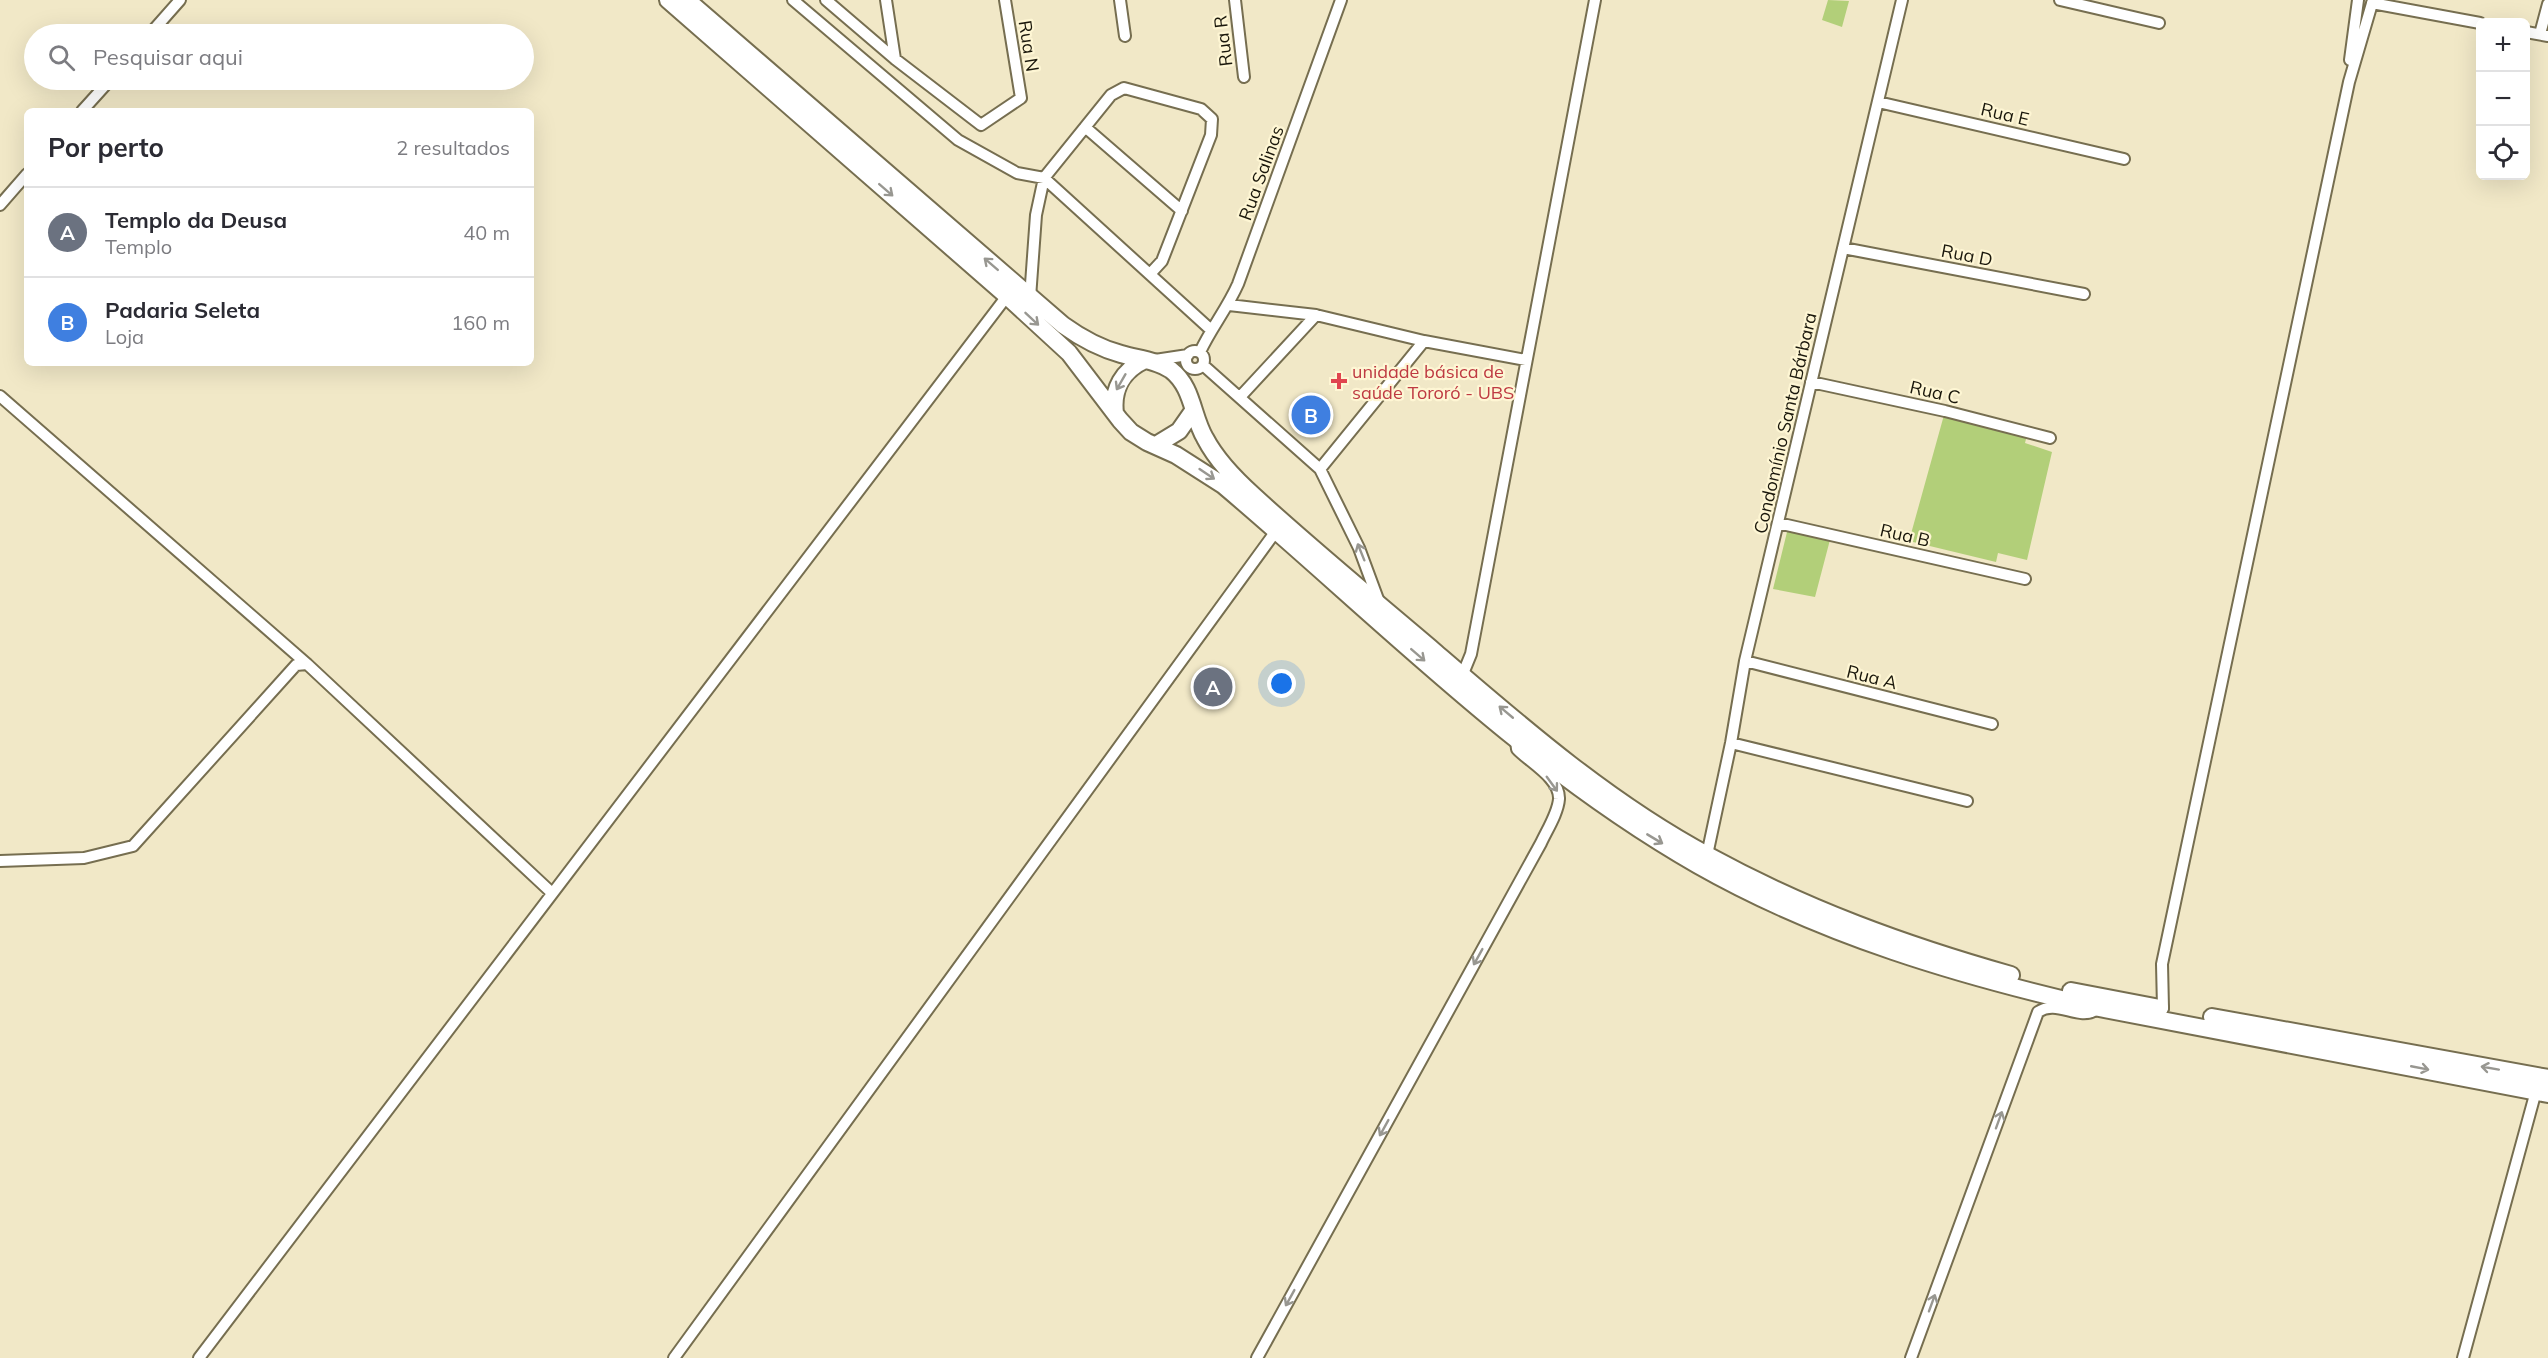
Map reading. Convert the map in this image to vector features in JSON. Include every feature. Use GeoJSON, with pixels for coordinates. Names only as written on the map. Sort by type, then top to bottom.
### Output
{"type":"FeatureCollection","features":[{"type":"Feature","properties":{"kind":"main road"},"geometry":{"type":"LineString","coordinates":[[668,0],[1007,296],[1069,353],[1131,432],[1176,455],[1223,485],[1516,741],[1633,825],[1699,866],[1851,938],[1927,964],[2099,1008],[2542,1093]]}},
{"type":"Feature","properties":{"kind":"main road"},"geometry":{"type":"LineString","coordinates":[[687,0],[1062,325],[1086,340],[1118,353],[1161,364],[1175,374],[1189,394],[1193,411],[1212,450],[1232,475],[1381,607],[1581,774],[1639,814],[1707,855],[1780,892],[1852,924],[1930,952],[2050,987],[2548,1078]]}},
{"type":"Feature","properties":{"kind":"main road"},"geometry":{"type":"LineString","coordinates":[[1115,413],[1114,397],[1120,381],[1131,368],[1145,360]]}},
{"type":"Feature","properties":{"kind":"main road"},"geometry":{"type":"LineString","coordinates":[[1156,446],[1179,430],[1193,411]]}},
{"type":"Feature","properties":{"kind":"street"},"geometry":{"type":"LineString","coordinates":[[159,24],[180,0]]}},
{"type":"Feature","properties":{"kind":"street"},"geometry":{"type":"LineString","coordinates":[[793,0],[958,140],[1017,173],[1044,178],[1210,329]]}},
{"type":"Feature","properties":{"kind":"street"},"geometry":{"type":"LineString","coordinates":[[826,0],[895,59]]}},
{"type":"Feature","properties":{"kind":"street"},"geometry":{"type":"LineString","coordinates":[[886,0],[895,59]]}},
{"type":"Feature","properties":{"kind":"street","name":"Rua N"},"geometry":{"type":"LineString","coordinates":[[895,59],[981,125],[1021,98],[1005,0]]}},
{"type":"Feature","properties":{"kind":"street"},"geometry":{"type":"LineString","coordinates":[[1120,0],[1125,36]]}},
{"type":"Feature","properties":{"kind":"street","name":"Rua R"},"geometry":{"type":"LineString","coordinates":[[1235,0],[1244,77]]}},
{"type":"Feature","properties":{"kind":"street","name":"Rua Salinas"},"geometry":{"type":"LineString","coordinates":[[1200,352],[1210,329],[1229,305],[1341,0]]}},
{"type":"Feature","properties":{"kind":"street"},"geometry":{"type":"LineString","coordinates":[[1462,676],[1471,654],[1595,0]]}},
{"type":"Feature","properties":{"kind":"street","name":"Condomínio Santa Bárbara"},"geometry":{"type":"LineString","coordinates":[[1707,855],[1731,743],[1745,661],[1902,0]]}},
{"type":"Feature","properties":{"kind":"street"},"geometry":{"type":"LineString","coordinates":[[2060,0],[2159,23]]}},
{"type":"Feature","properties":{"kind":"street"},"geometry":{"type":"LineString","coordinates":[[2349,82],[2354,16],[2358,0]]}},
{"type":"Feature","properties":{"kind":"street"},"geometry":{"type":"LineString","coordinates":[[2163,1008],[2162,964],[2349,82],[2373,2],[2476,22]]}},
{"type":"Feature","properties":{"kind":"street"},"geometry":{"type":"LineString","coordinates":[[2544,35],[2548,4]]}},
{"type":"Feature","properties":{"kind":"street"},"geometry":{"type":"LineString","coordinates":[[1030,298],[1036,215],[1044,178],[1111,95],[1124,88],[1201,109],[1212,119],[1211,135],[1182,211],[1162,261],[1150,274]]}},
{"type":"Feature","properties":{"kind":"street"},"geometry":{"type":"LineString","coordinates":[[85,108],[101,90]]}},
{"type":"Feature","properties":{"kind":"street","name":"Rua E"},"geometry":{"type":"LineString","coordinates":[[1878,102],[2124,159]]}},
{"type":"Feature","properties":{"kind":"street"},"geometry":{"type":"LineString","coordinates":[[1085,127],[1182,211]]}},
{"type":"Feature","properties":{"kind":"street"},"geometry":{"type":"LineString","coordinates":[[0,205],[24,177]]}},
{"type":"Feature","properties":{"kind":"street","name":"Rua D"},"geometry":{"type":"LineString","coordinates":[[1843,248],[2084,294]]}},
{"type":"Feature","properties":{"kind":"street"},"geometry":{"type":"LineString","coordinates":[[200,1358],[1007,296]]}},
{"type":"Feature","properties":{"kind":"street"},"geometry":{"type":"LineString","coordinates":[[1229,305],[1316,315],[1424,341],[1526,360]]}},
{"type":"Feature","properties":{"kind":"street"},"geometry":{"type":"LineString","coordinates":[[1240,397],[1316,315]]}},
{"type":"Feature","properties":{"kind":"street"},"geometry":{"type":"LineString","coordinates":[[1320,469],[1424,341]]}},
{"type":"Feature","properties":{"kind":"street"},"geometry":{"type":"LineString","coordinates":[[1145,360],[1188,355],[1193,351],[1200,352],[1204,358],[1189,394]]}},
{"type":"Feature","properties":{"kind":"street"},"geometry":{"type":"LineString","coordinates":[[1188,355],[1188,365],[1200,367],[1240,397],[1320,469],[1359,548],[1381,607]]}},
{"type":"Feature","properties":{"kind":"street","name":"Rua C"},"geometry":{"type":"LineString","coordinates":[[1811,382],[1945,411],[2050,438]]}},
{"type":"Feature","properties":{"kind":"street"},"geometry":{"type":"LineString","coordinates":[[0,396],[307,664],[552,893]]}},
{"type":"Feature","properties":{"kind":"street","name":"Rua B"},"geometry":{"type":"LineString","coordinates":[[1778,523],[2025,579]]}},
{"type":"Feature","properties":{"kind":"street"},"geometry":{"type":"LineString","coordinates":[[674,1358],[1276,531]]}},
{"type":"Feature","properties":{"kind":"street","name":"Rua A"},"geometry":{"type":"LineString","coordinates":[[1745,661],[1992,724]]}},
{"type":"Feature","properties":{"kind":"street"},"geometry":{"type":"LineString","coordinates":[[0,861],[84,858],[133,846],[296,665],[307,664]]}},
{"type":"Feature","properties":{"kind":"street"},"geometry":{"type":"LineString","coordinates":[[1257,1358],[1549,825],[1559,798],[1558,790],[1552,781],[1517,749],[1516,741]]}},
{"type":"Feature","properties":{"kind":"street"},"geometry":{"type":"LineString","coordinates":[[1731,743],[1967,801]]}},
{"type":"Feature","properties":{"kind":"street"},"geometry":{"type":"LineString","coordinates":[[1911,1358],[2038,1012],[2053,1007],[2092,1013],[2099,1008]]}},
{"type":"Feature","properties":{"kind":"street"},"geometry":{"type":"LineString","coordinates":[[2463,1358],[2542,1093]]}},
{"type":"Feature","properties":{"kind":"green space"},"geometry":{"type":"Polygon","coordinates":[[[1828,0],[1849,1],[1842,27],[1822,20],[1828,0]]]}},
{"type":"Feature","properties":{"kind":"green space"},"geometry":{"type":"Polygon","coordinates":[[[1944,415],[2027,435],[2025,443],[2052,452],[2027,560],[1998,553],[1996,562],[1909,541],[1944,415]]]}},
{"type":"Feature","properties":{"kind":"green space"},"geometry":{"type":"Polygon","coordinates":[[[1788,528],[1831,536],[1815,597],[1773,589],[1788,528]]]}},
{"type":"Feature","properties":{"kind":"place","name":"unidade básica de saúde Tororó - UBS"},"geometry":{"type":"Point","coordinates":[1339,381]}},
{"type":"Feature","properties":{"kind":"place","name":"Padaria Seleta"},"geometry":{"type":"Point","coordinates":[1311,415]}},
{"type":"Feature","properties":{"kind":"place","name":"Templo da Deusa"},"geometry":{"type":"Point","coordinates":[1213,687]}}]}
